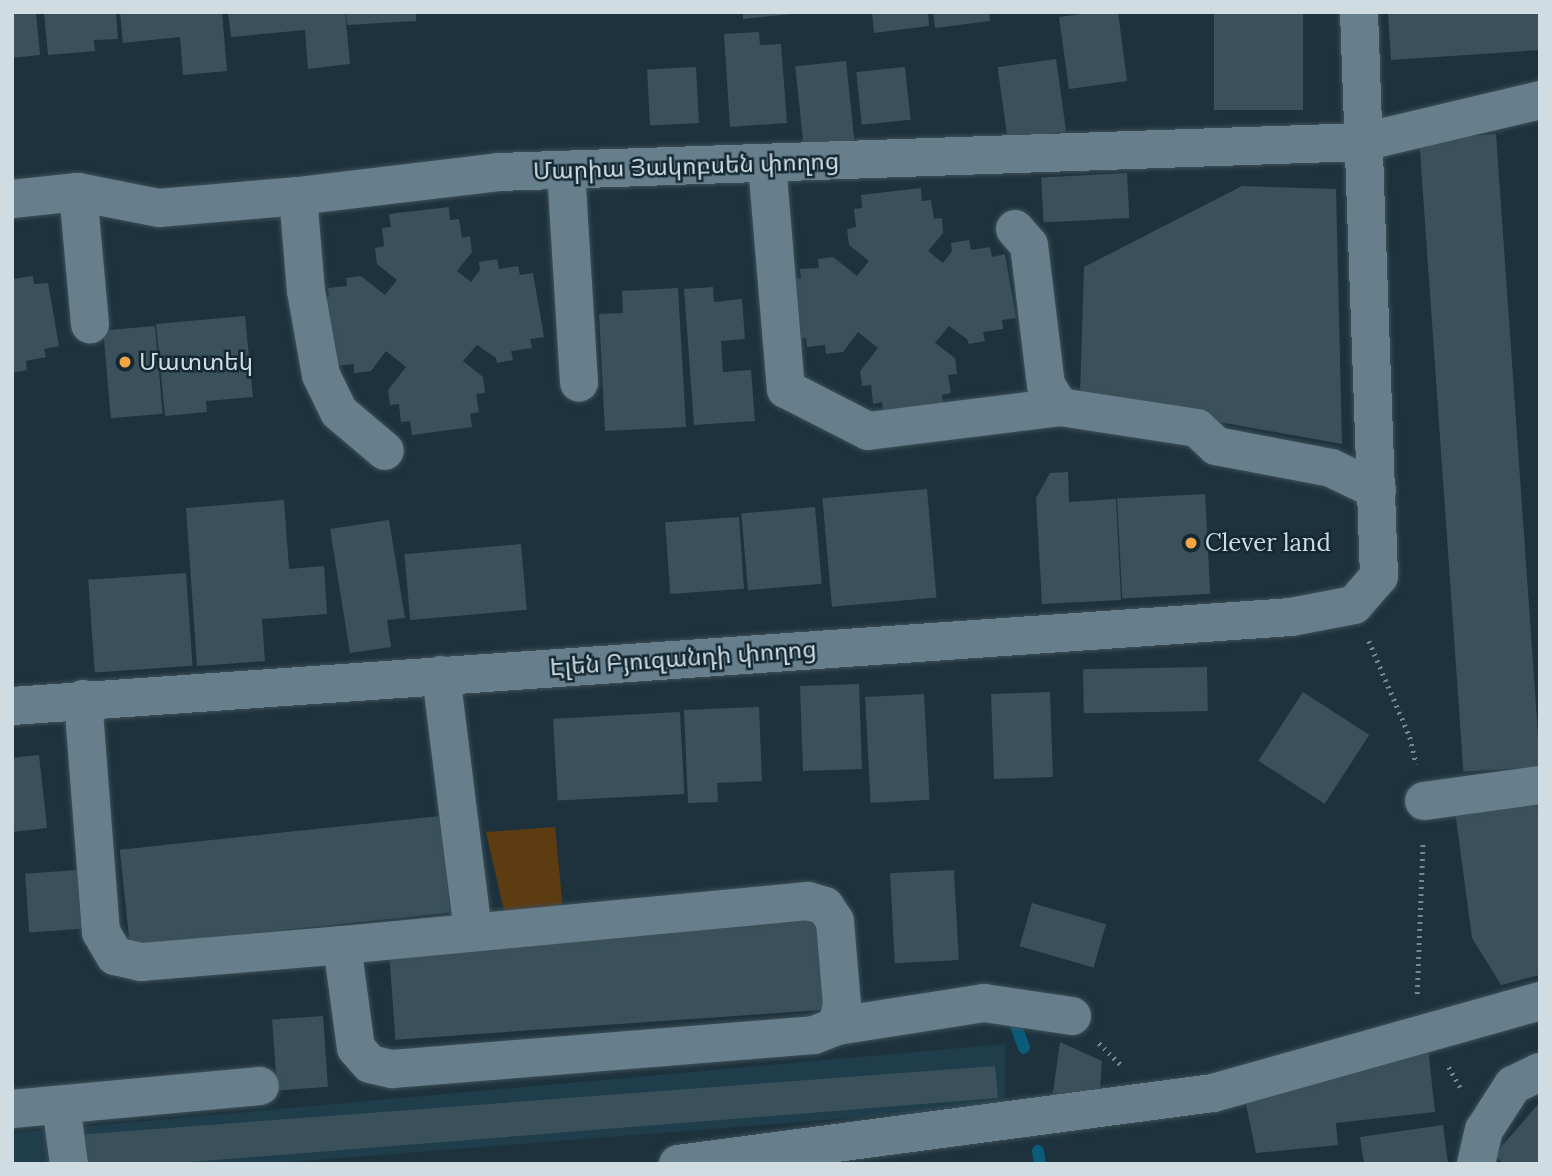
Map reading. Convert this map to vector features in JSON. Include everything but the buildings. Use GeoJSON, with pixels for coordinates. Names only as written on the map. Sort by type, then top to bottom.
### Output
{"type":"FeatureCollection","features":[{"type":"Feature","properties":{"kind":"street"},"geometry":{"type":"LineString","coordinates":[[1354,605],[1379,576],[1359,12]]}},
{"type":"Feature","properties":{"kind":"street"},"geometry":{"type":"LineString","coordinates":[[1539,100],[1540,111]]}},
{"type":"Feature","properties":{"kind":"street","name":"Մարիա Յակոբսեն փողոց"},"geometry":{"type":"LineString","coordinates":[[12,199],[78,192],[159,208],[298,196],[499,172],[1363,142],[1539,100]]}},
{"type":"Feature","properties":{"kind":"street"},"geometry":{"type":"LineString","coordinates":[[766,164],[786,389],[868,431],[1060,407],[1197,428],[1216,446],[1331,468],[1377,489]]}},
{"type":"Feature","properties":{"kind":"street"},"geometry":{"type":"LineString","coordinates":[[566,170],[579,383]]}},
{"type":"Feature","properties":{"kind":"street"},"geometry":{"type":"LineString","coordinates":[[78,192],[90,324]]}},
{"type":"Feature","properties":{"kind":"street"},"geometry":{"type":"LineString","coordinates":[[298,196],[306,291],[321,374],[339,412],[385,451]]}},
{"type":"Feature","properties":{"kind":"street"},"geometry":{"type":"LineString","coordinates":[[1015,229],[1029,245],[1046,385],[1060,407]]}},
{"type":"Feature","properties":{"kind":"street","name":"Էլեն Բյուզանդի փողոց"},"geometry":{"type":"LineString","coordinates":[[12,706],[1292,617],[1354,605]]}},
{"type":"Feature","properties":{"kind":"street"},"geometry":{"type":"LineString","coordinates":[[441,675],[473,932]]}},
{"type":"Feature","properties":{"kind":"street"},"geometry":{"type":"LineString","coordinates":[[83,699],[101,932],[115,956],[141,962],[808,901],[825,906],[835,920],[842,1005],[838,1026]]}},
{"type":"Feature","properties":{"kind":"street"},"geometry":{"type":"LineString","coordinates":[[1424,802],[1540,785]]}},
{"type":"Feature","properties":{"kind":"street"},"geometry":{"type":"LineString","coordinates":[[342,945],[356,1048],[370,1064],[392,1069],[814,1035],[838,1026],[984,1003],[1072,1016]]}},
{"type":"Feature","properties":{"kind":"street"},"geometry":{"type":"LineString","coordinates":[[678,1164],[1213,1093],[1540,1001]]}},
{"type":"Feature","properties":{"kind":"street"},"geometry":{"type":"LineString","coordinates":[[1480,1147],[1513,1084],[1540,1072]]}},
{"type":"Feature","properties":{"kind":"street"},"geometry":{"type":"LineString","coordinates":[[12,1109],[260,1086]]}},
{"type":"Feature","properties":{"kind":"street"},"geometry":{"type":"LineString","coordinates":[[61,1105],[69,1164]]}},
{"type":"Feature","properties":{"kind":"path"},"geometry":{"type":"LineString","coordinates":[[1354,605],[1410,737],[1424,802],[1417,1011],[1430,1032],[1480,1147]]}},
{"type":"Feature","properties":{"kind":"path"},"geometry":{"type":"LineString","coordinates":[[1072,1016],[1158,1101]]}},
{"type":"Feature","properties":{"kind":"shaded area"},"geometry":{"type":"Polygon","coordinates":[[[555,827],[563,909],[505,915],[486,832],[555,827]]]}},
{"type":"Feature","properties":{"kind":"shaded area"},"geometry":{"type":"Polygon","coordinates":[[[1005,1044],[1005,1106],[264,1164],[12,1164],[12,1133],[1005,1044]]]}},
{"type":"Feature","properties":{"kind":"waterway"},"geometry":{"type":"LineString","coordinates":[[1011,1012],[1024,1048]]}},
{"type":"Feature","properties":{"kind":"waterway"},"geometry":{"type":"LineString","coordinates":[[1038,1151],[1040,1164]]}},
{"type":"Feature","properties":{"kind":"place","name":"Մատտեկ"},"geometry":{"type":"Point","coordinates":[125,362]}},
{"type":"Feature","properties":{"kind":"place","name":"Clever land"},"geometry":{"type":"Point","coordinates":[1191,543]}}]}
